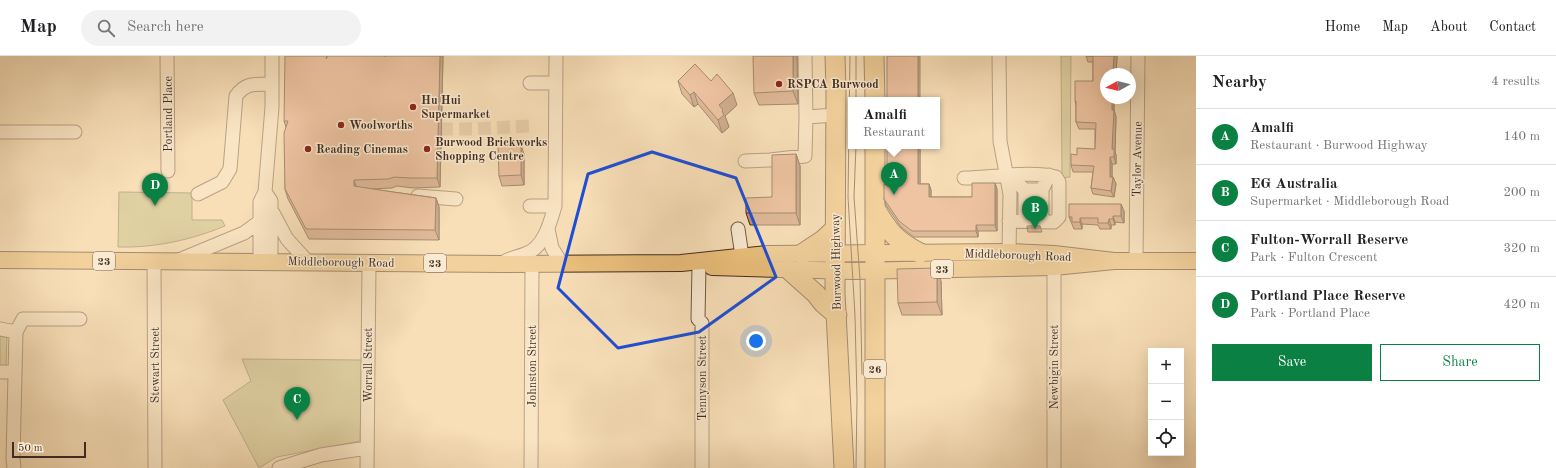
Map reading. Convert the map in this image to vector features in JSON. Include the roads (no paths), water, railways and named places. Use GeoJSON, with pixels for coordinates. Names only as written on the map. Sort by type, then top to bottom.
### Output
{"type":"FeatureCollection","features":[{"type":"Feature","properties":{"kind":"highway","name":"Burwood Highway"},"geometry":{"type":"LineString","coordinates":[[835,56],[836,315],[844,468]]}},
{"type":"Feature","properties":{"kind":"highway"},"geometry":{"type":"LineString","coordinates":[[874,56],[875,97]]}},
{"type":"Feature","properties":{"kind":"highway","name":"26"},"geometry":{"type":"LineString","coordinates":[[875,149],[875,468]]}},
{"type":"Feature","properties":{"kind":"highway"},"geometry":{"type":"LineString","coordinates":[[875,207],[892,233],[908,247],[920,253]]}},
{"type":"Feature","properties":{"kind":"highway"},"geometry":{"type":"LineString","coordinates":[[802,254],[823,240],[835,229]]}},
{"type":"Feature","properties":{"kind":"highway"},"geometry":{"type":"LineString","coordinates":[[788,269],[816,294],[836,315]]}},
{"type":"Feature","properties":{"kind":"main road","name":"Middleborough Road"},"geometry":{"type":"LineString","coordinates":[[875,262],[920,253],[1009,260],[1054,267],[1114,262],[1196,260]]}},
{"type":"Feature","properties":{"kind":"main road","name":"Middleborough Road"},"geometry":{"type":"LineString","coordinates":[[0,260],[562,264],[681,263],[768,254],[802,254],[836,262]]}},
{"type":"Feature","properties":{"kind":"main road","name":"Middleborough Road"},"geometry":{"type":"LineString","coordinates":[[681,263],[699,266],[788,269],[836,262],[1009,260],[1054,254],[1114,262]]}},
{"type":"Feature","properties":{"kind":"street","name":"Portland Place"},"geometry":{"type":"LineString","coordinates":[[167,56],[168,172]]}},
{"type":"Feature","properties":{"kind":"street"},"geometry":{"type":"LineString","coordinates":[[265,261],[259,222],[260,202],[265,192],[272,107],[272,56]]}},
{"type":"Feature","properties":{"kind":"street"},"geometry":{"type":"LineString","coordinates":[[501,264],[510,258],[526,254],[537,247],[548,229],[555,206],[556,56]]}},
{"type":"Feature","properties":{"kind":"street"},"geometry":{"type":"LineString","coordinates":[[745,161],[805,156],[805,56]]}},
{"type":"Feature","properties":{"kind":"street"},"geometry":{"type":"LineString","coordinates":[[999,56],[1000,140],[1002,158],[1008,179],[1010,194],[1009,260]]}},
{"type":"Feature","properties":{"kind":"street","name":"Taylor Avenue"},"geometry":{"type":"LineString","coordinates":[[1136,261],[1138,56]]}},
{"type":"Feature","properties":{"kind":"street"},"geometry":{"type":"LineString","coordinates":[[530,83],[556,83]]}},
{"type":"Feature","properties":{"kind":"street"},"geometry":{"type":"LineString","coordinates":[[198,194],[222,182],[230,169],[236,96],[242,88],[251,84],[272,84]]}},
{"type":"Feature","properties":{"kind":"street"},"geometry":{"type":"LineString","coordinates":[[806,117],[836,115]]}},
{"type":"Feature","properties":{"kind":"street"},"geometry":{"type":"LineString","coordinates":[[0,132],[75,132]]}},
{"type":"Feature","properties":{"kind":"street"},"geometry":{"type":"LineString","coordinates":[[1034,221],[1034,190],[1049,175]]}},
{"type":"Feature","properties":{"kind":"street"},"geometry":{"type":"LineString","coordinates":[[964,178],[1008,179],[1049,175],[1056,177],[1059,182],[1059,217],[1054,222],[1009,222]]}},
{"type":"Feature","properties":{"kind":"street"},"geometry":{"type":"LineString","coordinates":[[1008,179],[1034,190]]}},
{"type":"Feature","properties":{"kind":"street"},"geometry":{"type":"LineString","coordinates":[[265,192],[271,201],[272,212],[265,261]]}},
{"type":"Feature","properties":{"kind":"street"},"geometry":{"type":"LineString","coordinates":[[404,194],[442,199],[456,199]]}},
{"type":"Feature","properties":{"kind":"street"},"geometry":{"type":"LineString","coordinates":[[530,206],[555,206]]}},
{"type":"Feature","properties":{"kind":"street"},"geometry":{"type":"LineString","coordinates":[[272,212],[287,239],[308,262]]}},
{"type":"Feature","properties":{"kind":"street"},"geometry":{"type":"LineString","coordinates":[[176,261],[244,233],[259,222]]}},
{"type":"Feature","properties":{"kind":"street"},"geometry":{"type":"LineString","coordinates":[[548,229],[552,248],[562,264]]}},
{"type":"Feature","properties":{"kind":"street"},"geometry":{"type":"LineString","coordinates":[[738,229],[742,256]]}},
{"type":"Feature","properties":{"kind":"street","name":"Stewart Street"},"geometry":{"type":"LineString","coordinates":[[154,261],[155,468]]}},
{"type":"Feature","properties":{"kind":"street","name":"Worrall Street"},"geometry":{"type":"LineString","coordinates":[[367,468],[369,263]]}},
{"type":"Feature","properties":{"kind":"street","name":"Johnston Street"},"geometry":{"type":"LineString","coordinates":[[531,468],[532,264]]}},
{"type":"Feature","properties":{"kind":"street","name":"Tennyson Street"},"geometry":{"type":"LineString","coordinates":[[699,266],[698,319],[702,323],[702,468]]}},
{"type":"Feature","properties":{"kind":"street","name":"Newbigin Street"},"geometry":{"type":"LineString","coordinates":[[1054,267],[1054,468]]}},
{"type":"Feature","properties":{"kind":"street"},"geometry":{"type":"LineString","coordinates":[[14,468],[14,372],[16,332],[23,320],[32,318],[80,319]]}},
{"type":"Feature","properties":{"kind":"street"},"geometry":{"type":"LineString","coordinates":[[0,329],[16,332]]}},
{"type":"Feature","properties":{"kind":"street"},"geometry":{"type":"LineString","coordinates":[[0,372],[14,372]]}},
{"type":"Feature","properties":{"kind":"street"},"geometry":{"type":"LineString","coordinates":[[279,468],[321,455],[367,448]]}},
{"type":"Feature","properties":{"kind":"tunnel"},"geometry":{"type":"LineString","coordinates":[[440,129],[531,126]]}},
{"type":"Feature","properties":{"kind":"tram line"},"geometry":{"type":"LineString","coordinates":[[849,97],[850,56]]}},
{"type":"Feature","properties":{"kind":"tram line"},"geometry":{"type":"LineString","coordinates":[[856,56],[856,97]]}},
{"type":"Feature","properties":{"kind":"tram line"},"geometry":{"type":"LineString","coordinates":[[849,149],[848,197],[855,316],[857,398],[856,468]]}},
{"type":"Feature","properties":{"kind":"tram line"},"geometry":{"type":"LineString","coordinates":[[856,149],[854,197],[860,279],[862,374]]}},
{"type":"Feature","properties":{"kind":"place","name":"RSPCA Burwood"},"geometry":{"type":"Point","coordinates":[779,84]}},
{"type":"Feature","properties":{"kind":"place","name":"Hu Hui Supermarket"},"geometry":{"type":"Point","coordinates":[413,107]}},
{"type":"Feature","properties":{"kind":"place","name":"Woolworths"},"geometry":{"type":"Point","coordinates":[341,125]}},
{"type":"Feature","properties":{"kind":"place","name":"Reading Cinemas"},"geometry":{"type":"Point","coordinates":[308,149]}},
{"type":"Feature","properties":{"kind":"place","name":"Burwood Brickworks Shopping Centre"},"geometry":{"type":"Point","coordinates":[427,149]}},
{"type":"Feature","properties":{"kind":"place","name":"Amalfi"},"geometry":{"type":"Point","coordinates":[894,195]}},
{"type":"Feature","properties":{"kind":"place","name":"Portland Place Reserve"},"geometry":{"type":"Point","coordinates":[155,206]}},
{"type":"Feature","properties":{"kind":"place","name":"EG Australia"},"geometry":{"type":"Point","coordinates":[1035,229]}},
{"type":"Feature","properties":{"kind":"place","name":"Fulton-Worrall Reserve"},"geometry":{"type":"Point","coordinates":[297,420]}}]}
